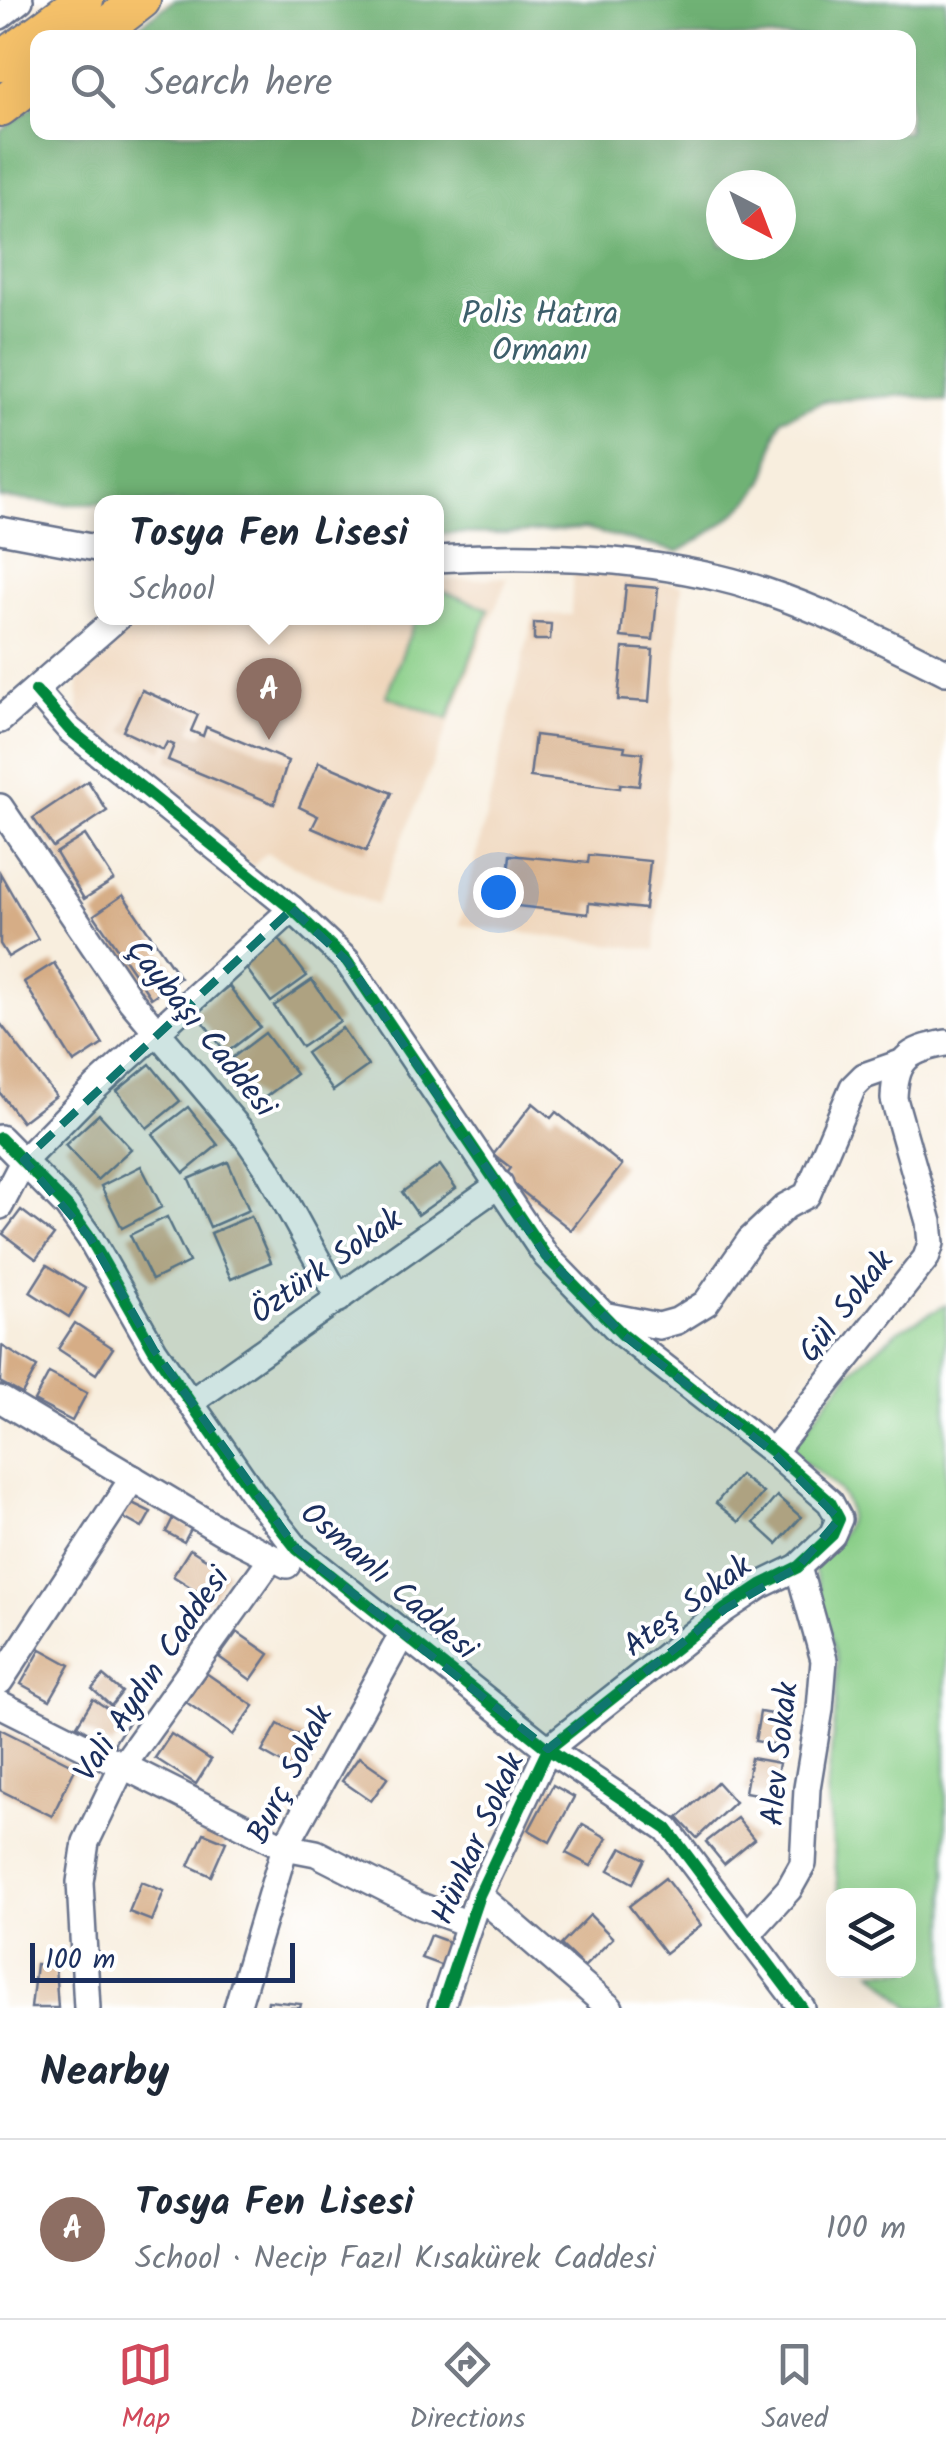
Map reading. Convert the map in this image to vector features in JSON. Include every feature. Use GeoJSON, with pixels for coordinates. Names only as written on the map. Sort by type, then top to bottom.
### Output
{"type":"FeatureCollection","features":[{"type":"Feature","properties":{"kind":"highway"},"geometry":{"type":"LineString","coordinates":[[43,30],[84,0]]}},
{"type":"Feature","properties":{"kind":"highway"},"geometry":{"type":"LineString","coordinates":[[103,30],[142,0]]}},
{"type":"Feature","properties":{"kind":"highway"},"geometry":{"type":"LineString","coordinates":[[0,62],[30,40]]}},
{"type":"Feature","properties":{"kind":"highway"},"geometry":{"type":"LineString","coordinates":[[0,107],[30,84]]}},
{"type":"Feature","properties":{"kind":"street"},"geometry":{"type":"LineString","coordinates":[[0,16],[20,0]]}},
{"type":"Feature","properties":{"kind":"street"},"geometry":{"type":"LineString","coordinates":[[0,530],[94,547]]}},
{"type":"Feature","properties":{"kind":"street"},"geometry":{"type":"LineString","coordinates":[[444,560],[584,558],[720,578],[857,628],[946,672]]}},
{"type":"Feature","properties":{"kind":"street"},"geometry":{"type":"LineString","coordinates":[[0,720],[108,625]]}},
{"type":"Feature","properties":{"kind":"street"},"geometry":{"type":"LineString","coordinates":[[36,691],[70,730],[292,909],[347,961],[546,1256],[622,1334],[773,1452]]}},
{"type":"Feature","properties":{"kind":"street","name":"Çaybaşı Caddesi"},"geometry":{"type":"LineString","coordinates":[[0,807],[155,1032],[246,1136],[339,1299]]}},
{"type":"Feature","properties":{"kind":"street"},"geometry":{"type":"LineString","coordinates":[[0,1206],[24,1160],[155,1032],[292,909]]}},
{"type":"Feature","properties":{"kind":"street"},"geometry":{"type":"LineString","coordinates":[[602,1315],[659,1326],[677,1321],[706,1303],[750,1240],[786,1206],[808,1195],[853,1087],[864,1076],[901,1063],[911,1053],[946,1043]]}},
{"type":"Feature","properties":{"kind":"street","name":"Gül Sokak"},"geometry":{"type":"LineString","coordinates":[[773,1452],[915,1274],[931,1243],[929,1222],[894,1099],[901,1063]]}},
{"type":"Feature","properties":{"kind":"street","name":"Osmanlı Caddesi"},"geometry":{"type":"LineString","coordinates":[[0,1138],[67,1206],[90,1238],[154,1350],[279,1528],[298,1549],[548,1749],[667,1829],[802,2008]]}},
{"type":"Feature","properties":{"kind":"street","name":"Öztürk Sokak"},"geometry":{"type":"LineString","coordinates":[[191,1402],[500,1184]]}},
{"type":"Feature","properties":{"kind":"street"},"geometry":{"type":"LineString","coordinates":[[0,1400],[271,1559],[339,1584]]}},
{"type":"Feature","properties":{"kind":"street","name":"Ateş Sokak"},"geometry":{"type":"LineString","coordinates":[[548,1749],[725,1610],[798,1567],[832,1535],[838,1519],[830,1502],[773,1452]]}},
{"type":"Feature","properties":{"kind":"street"},"geometry":{"type":"LineString","coordinates":[[0,1681],[133,1478]]}},
{"type":"Feature","properties":{"kind":"street","name":"Vali Aydın Caddesi"},"geometry":{"type":"LineString","coordinates":[[87,2008],[81,1863],[86,1842],[122,1767],[271,1559]]}},
{"type":"Feature","properties":{"kind":"street","name":"Alev Sokak"},"geometry":{"type":"LineString","coordinates":[[749,1933],[789,1889],[803,1864],[807,1788],[824,1660],[798,1567]]}},
{"type":"Feature","properties":{"kind":"street","name":"Burç Sokak"},"geometry":{"type":"LineString","coordinates":[[237,2008],[286,1847],[402,1636]]}},
{"type":"Feature","properties":{"kind":"street"},"geometry":{"type":"LineString","coordinates":[[0,1704],[286,1847],[316,1853],[418,1905],[470,1924]]}},
{"type":"Feature","properties":{"kind":"street","name":"Hünkar Sokak"},"geometry":{"type":"LineString","coordinates":[[440,2008],[479,1895],[548,1749]]}},
{"type":"Feature","properties":{"kind":"street"},"geometry":{"type":"LineString","coordinates":[[479,1895],[610,2008]]}},
{"type":"Feature","properties":{"kind":"highlighted area"},"geometry":{"type":"Polygon","coordinates":[[[292,909],[347,961],[546,1256],[622,1334],[773,1452],[839,1519],[798,1567],[725,1609],[548,1749],[297,1549],[154,1350],[90,1238],[24,1160],[292,909]]]}},
{"type":"Feature","properties":{"kind":"shaded area"},"geometry":{"type":"Polygon","coordinates":[[[573,568],[682,585],[655,950],[460,925],[534,614],[571,615],[573,568]]]}},
{"type":"Feature","properties":{"kind":"shaded area"},"geometry":{"type":"Polygon","coordinates":[[[508,577],[376,905],[266,853],[253,866],[78,727],[79,668],[103,640],[127,625],[444,625],[444,581],[508,577]]]}},
{"type":"Feature","properties":{"kind":"green space","name":"Polis Hatıra Ormanı"},"geometry":{"type":"Polygon","coordinates":[[[174,0],[946,0],[946,402],[907,395],[824,401],[782,419],[767,473],[753,497],[678,552],[584,529],[444,533],[444,495],[94,495],[94,504],[0,498],[0,132],[30,108],[30,140],[916,140],[916,30],[133,30],[174,0]]]}},
{"type":"Feature","properties":{"kind":"green space"},"geometry":{"type":"Polygon","coordinates":[[[444,592],[489,609],[448,719],[386,696],[413,625],[444,625],[444,592]]]}},
{"type":"Feature","properties":{"kind":"green space"},"geometry":{"type":"Polygon","coordinates":[[[946,1305],[946,2008],[911,2008],[880,1978],[916,1978],[916,1888],[838,1888],[827,1791],[837,1661],[813,1565],[845,1528],[849,1514],[837,1489],[788,1450],[850,1372],[899,1330],[946,1305]]]}},
{"type":"Feature","properties":{"kind":"building"},"geometry":{"type":"Polygon","coordinates":[[[626,585],[658,588],[653,640],[621,637],[626,585]]]}},
{"type":"Feature","properties":{"kind":"building"},"geometry":{"type":"Polygon","coordinates":[[[534,623],[551,624],[550,640],[534,640],[534,623]]]}},
{"type":"Feature","properties":{"kind":"building"},"geometry":{"type":"Polygon","coordinates":[[[623,648],[653,650],[649,702],[618,700],[623,648]]]}},
{"type":"Feature","properties":{"kind":"building"},"geometry":{"type":"Polygon","coordinates":[[[142,690],[198,715],[191,731],[203,736],[206,727],[288,761],[274,804],[168,760],[174,745],[167,742],[163,750],[123,731],[142,690]]]}},
{"type":"Feature","properties":{"kind":"building"},"geometry":{"type":"Polygon","coordinates":[[[535,735],[625,746],[624,751],[643,753],[639,786],[620,784],[620,788],[530,777],[535,735]]]}},
{"type":"Feature","properties":{"kind":"building"},"geometry":{"type":"Polygon","coordinates":[[[319,762],[392,793],[366,851],[312,828],[318,816],[299,807],[319,762]]]}},
{"type":"Feature","properties":{"kind":"building"},"geometry":{"type":"Polygon","coordinates":[[[88,781],[107,811],[53,847],[33,818],[88,781]]]}},
{"type":"Feature","properties":{"kind":"building"},"geometry":{"type":"Polygon","coordinates":[[[85,835],[114,880],[84,899],[56,853],[85,835]]]}},
{"type":"Feature","properties":{"kind":"building"},"geometry":{"type":"Polygon","coordinates":[[[510,855],[588,863],[589,855],[650,861],[645,909],[589,903],[588,914],[499,904],[501,883],[507,884],[510,855]]]}},
{"type":"Feature","properties":{"kind":"building"},"geometry":{"type":"Polygon","coordinates":[[[0,873],[38,939],[8,957],[0,944],[0,873]]]}},
{"type":"Feature","properties":{"kind":"building"},"geometry":{"type":"Polygon","coordinates":[[[123,895],[180,978],[151,998],[94,915],[123,895]]]}},
{"type":"Feature","properties":{"kind":"building"},"geometry":{"type":"Polygon","coordinates":[[[276,935],[307,976],[271,1002],[241,961],[276,935]]]}},
{"type":"Feature","properties":{"kind":"building"},"geometry":{"type":"Polygon","coordinates":[[[54,963],[103,1044],[74,1063],[24,982],[54,963]]]}},
{"type":"Feature","properties":{"kind":"building"},"geometry":{"type":"Polygon","coordinates":[[[312,980],[340,1021],[302,1047],[274,1006],[312,980]]]}},
{"type":"Feature","properties":{"kind":"building"},"geometry":{"type":"Polygon","coordinates":[[[229,986],[260,1027],[226,1053],[195,1011],[229,986]]]}},
{"type":"Feature","properties":{"kind":"building"},"geometry":{"type":"Polygon","coordinates":[[[0,1023],[56,1096],[22,1122],[0,1093],[0,1023]]]}},
{"type":"Feature","properties":{"kind":"building"},"geometry":{"type":"Polygon","coordinates":[[[342,1028],[368,1066],[333,1091],[306,1053],[342,1028]]]}},
{"type":"Feature","properties":{"kind":"building"},"geometry":{"type":"Polygon","coordinates":[[[265,1033],[296,1074],[259,1102],[228,1061],[265,1033]]]}},
{"type":"Feature","properties":{"kind":"building"},"geometry":{"type":"Polygon","coordinates":[[[150,1064],[180,1101],[147,1128],[117,1091],[150,1064]]]}},
{"type":"Feature","properties":{"kind":"building"},"geometry":{"type":"Polygon","coordinates":[[[533,1103],[551,1118],[556,1112],[622,1165],[571,1230],[504,1177],[511,1168],[493,1154],[533,1103]]]}},
{"type":"Feature","properties":{"kind":"building"},"geometry":{"type":"Polygon","coordinates":[[[188,1107],[218,1145],[184,1173],[153,1134],[188,1107]]]}},
{"type":"Feature","properties":{"kind":"building"},"geometry":{"type":"Polygon","coordinates":[[[99,1114],[131,1149],[97,1180],[65,1145],[99,1114]]]}},
{"type":"Feature","properties":{"kind":"building"},"geometry":{"type":"Polygon","coordinates":[[[228,1162],[249,1210],[210,1227],[189,1179],[228,1162]]]}},
{"type":"Feature","properties":{"kind":"building"},"geometry":{"type":"Polygon","coordinates":[[[440,1165],[456,1188],[418,1215],[402,1192],[440,1165]]]}},
{"type":"Feature","properties":{"kind":"building"},"geometry":{"type":"Polygon","coordinates":[[[141,1166],[162,1207],[122,1228],[101,1186],[141,1166]]]}},
{"type":"Feature","properties":{"kind":"building"},"geometry":{"type":"Polygon","coordinates":[[[21,1210],[54,1235],[36,1259],[3,1234],[21,1210]]]}},
{"type":"Feature","properties":{"kind":"building"},"geometry":{"type":"Polygon","coordinates":[[[251,1216],[271,1262],[231,1279],[211,1233],[251,1216]]]}},
{"type":"Feature","properties":{"kind":"building"},"geometry":{"type":"Polygon","coordinates":[[[167,1217],[189,1262],[152,1280],[130,1235],[167,1217]]]}},
{"type":"Feature","properties":{"kind":"building"},"geometry":{"type":"Polygon","coordinates":[[[47,1265],[86,1289],[69,1317],[30,1292],[47,1265]]]}},
{"type":"Feature","properties":{"kind":"building"},"geometry":{"type":"Polygon","coordinates":[[[75,1323],[113,1348],[96,1374],[58,1349],[75,1323]]]}},
{"type":"Feature","properties":{"kind":"building"},"geometry":{"type":"Polygon","coordinates":[[[2,1346],[37,1367],[22,1394],[0,1382],[2,1346]]]}},
{"type":"Feature","properties":{"kind":"building"},"geometry":{"type":"Polygon","coordinates":[[[49,1373],[87,1393],[72,1421],[34,1401],[49,1373]]]}},
{"type":"Feature","properties":{"kind":"building"},"geometry":{"type":"Polygon","coordinates":[[[740,1475],[763,1493],[739,1522],[716,1503],[740,1475]]]}},
{"type":"Feature","properties":{"kind":"building"},"geometry":{"type":"Polygon","coordinates":[[[777,1496],[801,1517],[777,1544],[754,1523],[777,1496]]]}},
{"type":"Feature","properties":{"kind":"building"},"geometry":{"type":"Polygon","coordinates":[[[130,1502],[151,1512],[142,1528],[122,1517],[130,1502]]]}},
{"type":"Feature","properties":{"kind":"building"},"geometry":{"type":"Polygon","coordinates":[[[173,1518],[191,1529],[184,1542],[166,1532],[173,1518]]]}},
{"type":"Feature","properties":{"kind":"building"},"geometry":{"type":"Polygon","coordinates":[[[190,1549],[228,1573],[211,1600],[173,1576],[190,1549]]]}},
{"type":"Feature","properties":{"kind":"building"},"geometry":{"type":"Polygon","coordinates":[[[237,1632],[269,1654],[251,1680],[219,1657],[237,1632]]]}},
{"type":"Feature","properties":{"kind":"building"},"geometry":{"type":"Polygon","coordinates":[[[41,1649],[70,1665],[50,1700],[21,1684],[41,1649]]]}},
{"type":"Feature","properties":{"kind":"building"},"geometry":{"type":"Polygon","coordinates":[[[206,1673],[254,1706],[233,1735],[186,1702],[206,1673]]]}},
{"type":"Feature","properties":{"kind":"building"},"geometry":{"type":"Polygon","coordinates":[[[103,1676],[122,1692],[111,1706],[92,1689],[103,1676]]]}},
{"type":"Feature","properties":{"kind":"building"},"geometry":{"type":"Polygon","coordinates":[[[93,1699],[128,1722],[112,1747],[77,1725],[93,1699]]]}},
{"type":"Feature","properties":{"kind":"building"},"geometry":{"type":"Polygon","coordinates":[[[760,1712],[789,1717],[785,1746],[755,1741],[760,1712]]]}},
{"type":"Feature","properties":{"kind":"building"},"geometry":{"type":"Polygon","coordinates":[[[278,1724],[314,1743],[298,1772],[262,1752],[278,1724]]]}},
{"type":"Feature","properties":{"kind":"building"},"geometry":{"type":"Polygon","coordinates":[[[0,1729],[76,1767],[52,1816],[0,1790],[0,1729]]]}},
{"type":"Feature","properties":{"kind":"building"},"geometry":{"type":"Polygon","coordinates":[[[171,1734],[211,1760],[196,1784],[155,1758],[171,1734]]]}},
{"type":"Feature","properties":{"kind":"building"},"geometry":{"type":"Polygon","coordinates":[[[359,1757],[388,1777],[371,1801],[342,1781],[359,1757]]]}},
{"type":"Feature","properties":{"kind":"building"},"geometry":{"type":"Polygon","coordinates":[[[751,1758],[779,1763],[773,1797],[745,1792],[751,1758]]]}},
{"type":"Feature","properties":{"kind":"building"},"geometry":{"type":"Polygon","coordinates":[[[717,1782],[735,1802],[697,1838],[678,1818],[717,1782]]]}},
{"type":"Feature","properties":{"kind":"building"},"geometry":{"type":"Polygon","coordinates":[[[553,1785],[574,1797],[550,1842],[529,1830],[553,1785]]]}},
{"type":"Feature","properties":{"kind":"building"},"geometry":{"type":"Polygon","coordinates":[[[737,1818],[754,1839],[724,1864],[706,1842],[737,1818]]]}},
{"type":"Feature","properties":{"kind":"building"},"geometry":{"type":"Polygon","coordinates":[[[583,1824],[607,1838],[591,1866],[566,1853],[583,1824]]]}},
{"type":"Feature","properties":{"kind":"building"},"geometry":{"type":"Polygon","coordinates":[[[204,1833],[226,1842],[211,1876],[189,1866],[204,1833]]]}},
{"type":"Feature","properties":{"kind":"building"},"geometry":{"type":"Polygon","coordinates":[[[622,1847],[645,1859],[633,1883],[609,1870],[622,1847]]]}},
{"type":"Feature","properties":{"kind":"building"},"geometry":{"type":"Polygon","coordinates":[[[665,1878],[701,1925],[665,1953],[629,1906],[665,1878]]]}},
{"type":"Feature","properties":{"kind":"building"},"geometry":{"type":"Polygon","coordinates":[[[141,1882],[164,1891],[152,1921],[129,1912],[141,1882]]]}},
{"type":"Feature","properties":{"kind":"building"},"geometry":{"type":"Polygon","coordinates":[[[590,1915],[613,1938],[584,1967],[561,1945],[590,1915]]]}},
{"type":"Feature","properties":{"kind":"building"},"geometry":{"type":"Polygon","coordinates":[[[430,1935],[452,1943],[443,1966],[421,1958],[430,1935]]]}},
{"type":"Feature","properties":{"kind":"building"},"geometry":{"type":"Polygon","coordinates":[[[36,1964],[55,1966],[58,2008],[31,2008],[36,1964]]]}},
{"type":"Feature","properties":{"kind":"building"},"geometry":{"type":"Polygon","coordinates":[[[268,2001],[301,2004],[300,2008],[267,2008],[268,2001]]]}},
{"type":"Feature","properties":{"kind":"cycle path"},"geometry":{"type":"LineString","coordinates":[[36,691],[70,730],[292,909],[347,961],[546,1256],[622,1334],[773,1452],[830,1502],[839,1519],[832,1535],[798,1567],[725,1609],[548,1749],[479,1895],[441,2008]]}},
{"type":"Feature","properties":{"kind":"cycle path"},"geometry":{"type":"LineString","coordinates":[[0,1138],[67,1206],[90,1238],[154,1350],[253,1493],[297,1549],[548,1749],[667,1829],[802,2008]]}},
{"type":"Feature","properties":{"kind":"place","name":"Tosya Fen Lisesi"},"geometry":{"type":"Point","coordinates":[269,740]}}]}
